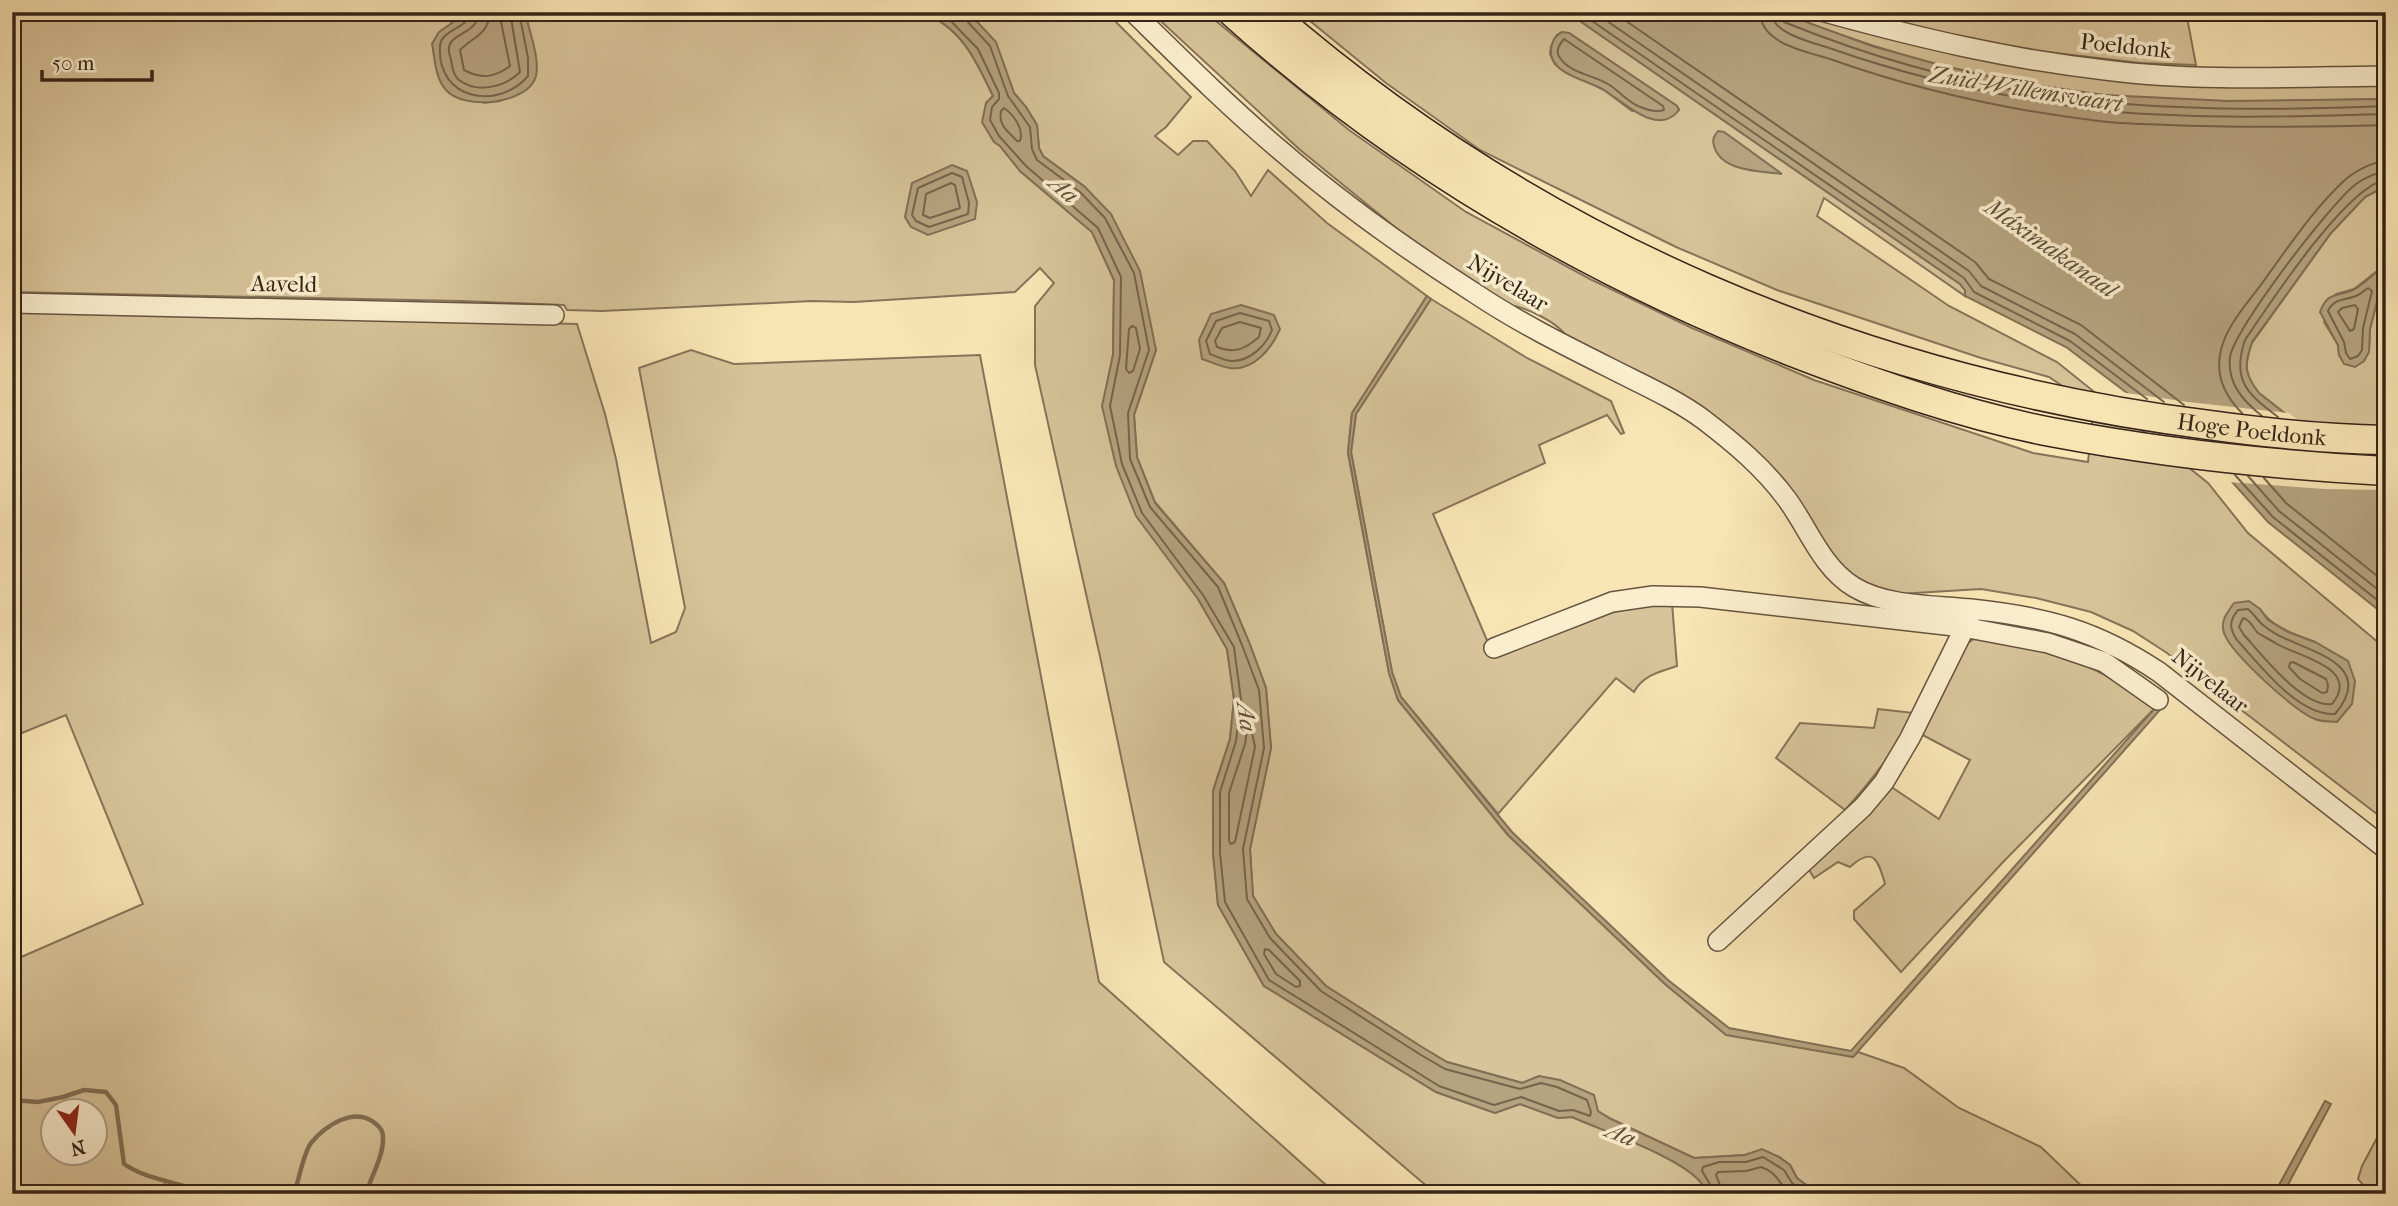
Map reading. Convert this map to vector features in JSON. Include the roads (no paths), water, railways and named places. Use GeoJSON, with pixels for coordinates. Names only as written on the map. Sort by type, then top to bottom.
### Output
{"type":"FeatureCollection","features":[{"type":"Feature","properties":{"kind":"highway","name":"Hoge Poeldonk"},"geometry":{"type":"LineString","coordinates":[[1232,12],[1276,52],[1446,177],[1511,217],[1596,264],[1702,315],[1825,365],[1919,397],[2049,431],[2171,452],[2298,466],[2386,471]]}},
{"type":"Feature","properties":{"kind":"highway","name":"Hoge Poeldonk"},"geometry":{"type":"LineString","coordinates":[[1269,12],[1377,98],[1466,161],[1603,240],[1765,314],[1865,349],[1978,383],[2119,412],[2256,431],[2386,440]]}},
{"type":"Feature","properties":{"kind":"street","name":"Nijvelaar"},"geometry":{"type":"LineString","coordinates":[[1133,12],[1282,152],[1380,227],[1474,293],[1566,346],[1649,387],[1709,424],[1746,453],[1785,497],[1833,569],[1855,587],[1880,597],[1905,602],[2033,617],[2083,631],[2127,650],[2160,672],[2386,849]]}},
{"type":"Feature","properties":{"kind":"street","name":"Poeldonk"},"geometry":{"type":"LineString","coordinates":[[1825,12],[1943,44],[2107,71],[2185,77],[2386,76]]}},
{"type":"Feature","properties":{"kind":"street","name":"Aaveld"},"geometry":{"type":"LineString","coordinates":[[12,303],[554,315]]}},
{"type":"Feature","properties":{"kind":"street"},"geometry":{"type":"LineString","coordinates":[[1843,615],[1855,587]]}},
{"type":"Feature","properties":{"kind":"street","name":"Nijvelaar"},"geometry":{"type":"LineString","coordinates":[[1493,648],[1612,602],[1653,596],[1700,597],[1963,627],[2048,643],[2104,662],[2158,700]]}},
{"type":"Feature","properties":{"kind":"street"},"geometry":{"type":"LineString","coordinates":[[1718,941],[1863,807],[1884,782],[1936,688],[1963,627],[1975,609]]}},
{"type":"Feature","properties":{"kind":"water"},"geometry":{"type":"Polygon","coordinates":[[[468,12],[525,12],[537,69],[531,86],[522,93],[495,101],[467,101],[455,97],[442,85],[432,44],[439,32],[468,12]]]}},
{"type":"Feature","properties":{"kind":"water","name":"Aa"},"geometry":{"type":"Polygon","coordinates":[[[922,12],[968,12],[996,42],[1014,93],[1037,125],[1039,148],[1043,156],[1085,187],[1111,214],[1140,271],[1156,350],[1134,415],[1137,457],[1155,503],[1224,583],[1266,688],[1271,748],[1250,849],[1253,896],[1276,934],[1326,986],[1447,1062],[1522,1083],[1539,1076],[1560,1080],[1594,1095],[1598,1111],[1611,1119],[1694,1158],[1745,1155],[1762,1149],[1790,1165],[1797,1178],[1813,1190],[1814,1194],[1703,1194],[1704,1187],[1682,1167],[1644,1147],[1572,1117],[1558,1118],[1520,1104],[1495,1113],[1436,1092],[1264,986],[1218,905],[1213,853],[1213,791],[1230,739],[1234,699],[1227,649],[1198,599],[1136,516],[1116,466],[1102,406],[1113,355],[1114,280],[1092,232],[1020,171],[994,142],[982,122],[986,103],[993,96],[980,70],[966,46],[947,26],[922,12]]]}},
{"type":"Feature","properties":{"kind":"water"},"geometry":{"type":"Polygon","coordinates":[[[1567,12],[1779,12],[1872,46],[1940,65],[2010,81],[2104,95],[2229,101],[2386,99],[2386,186],[2365,197],[2331,233],[2252,342],[2247,369],[2250,380],[2259,393],[2386,493],[2386,616],[2268,522],[2226,475],[2143,405],[2066,347],[1965,296],[1965,290],[1960,284],[1567,12]]]}},
{"type":"Feature","properties":{"kind":"water"},"geometry":{"type":"Polygon","coordinates":[[[1562,32],[1569,33],[1677,106],[1679,110],[1671,118],[1651,119],[1604,90],[1562,70],[1552,58],[1551,49],[1554,39],[1562,32]]]}},
{"type":"Feature","properties":{"kind":"water"},"geometry":{"type":"Polygon","coordinates":[[[1718,131],[1724,132],[1782,174],[1743,169],[1725,161],[1718,155],[1713,144],[1718,131]]]}},
{"type":"Feature","properties":{"kind":"water"},"geometry":{"type":"Polygon","coordinates":[[[952,165],[967,171],[977,202],[975,219],[928,235],[911,227],[905,217],[912,183],[952,165]]]}},
{"type":"Feature","properties":{"kind":"water"},"geometry":{"type":"Polygon","coordinates":[[[2386,264],[2386,276],[2383,278],[2370,329],[2369,352],[2364,361],[2355,367],[2344,364],[2338,345],[2320,312],[2330,297],[2355,289],[2386,264]]]}},
{"type":"Feature","properties":{"kind":"water"},"geometry":{"type":"Polygon","coordinates":[[[1427,296],[1431,299],[1356,414],[1351,452],[1392,672],[1401,697],[1512,832],[1668,980],[1729,1028],[1851,1051],[2155,708],[2159,711],[1853,1057],[1726,1035],[1665,984],[1508,835],[1398,700],[1389,673],[1348,452],[1352,413],[1427,296]]]}},
{"type":"Feature","properties":{"kind":"water"},"geometry":{"type":"Polygon","coordinates":[[[1241,305],[1274,315],[1280,329],[1272,344],[1261,357],[1239,368],[1202,359],[1199,340],[1211,314],[1241,305]]]}},
{"type":"Feature","properties":{"kind":"water"},"geometry":{"type":"Polygon","coordinates":[[[2249,601],[2260,609],[2268,620],[2348,661],[2355,681],[2352,704],[2337,722],[2315,719],[2294,706],[2250,667],[2229,642],[2223,629],[2225,617],[2234,603],[2249,601]]]}},
{"type":"Feature","properties":{"kind":"water"},"geometry":{"type":"Polygon","coordinates":[[[2325,1101],[2331,1104],[2283,1194],[2274,1194],[2325,1101]]]}},
{"type":"Feature","properties":{"kind":"waterway"},"geometry":{"type":"LineString","coordinates":[[12,1100],[38,1102],[84,1090],[106,1092],[116,1105],[124,1164],[154,1178],[208,1194]]}},
{"type":"Feature","properties":{"kind":"waterway"},"geometry":{"type":"LineString","coordinates":[[294,1194],[303,1160],[311,1143],[324,1130],[350,1117],[368,1119],[376,1124],[383,1135],[381,1151],[366,1194]]}},
{"type":"Feature","properties":{"kind":"water label","name":"Zuid-Willemsvaart"},"geometry":{"type":"Point","coordinates":[2026,89]}},
{"type":"Feature","properties":{"kind":"water label","name":"Máximakanaal"},"geometry":{"type":"Point","coordinates":[2051,248]}}]}
